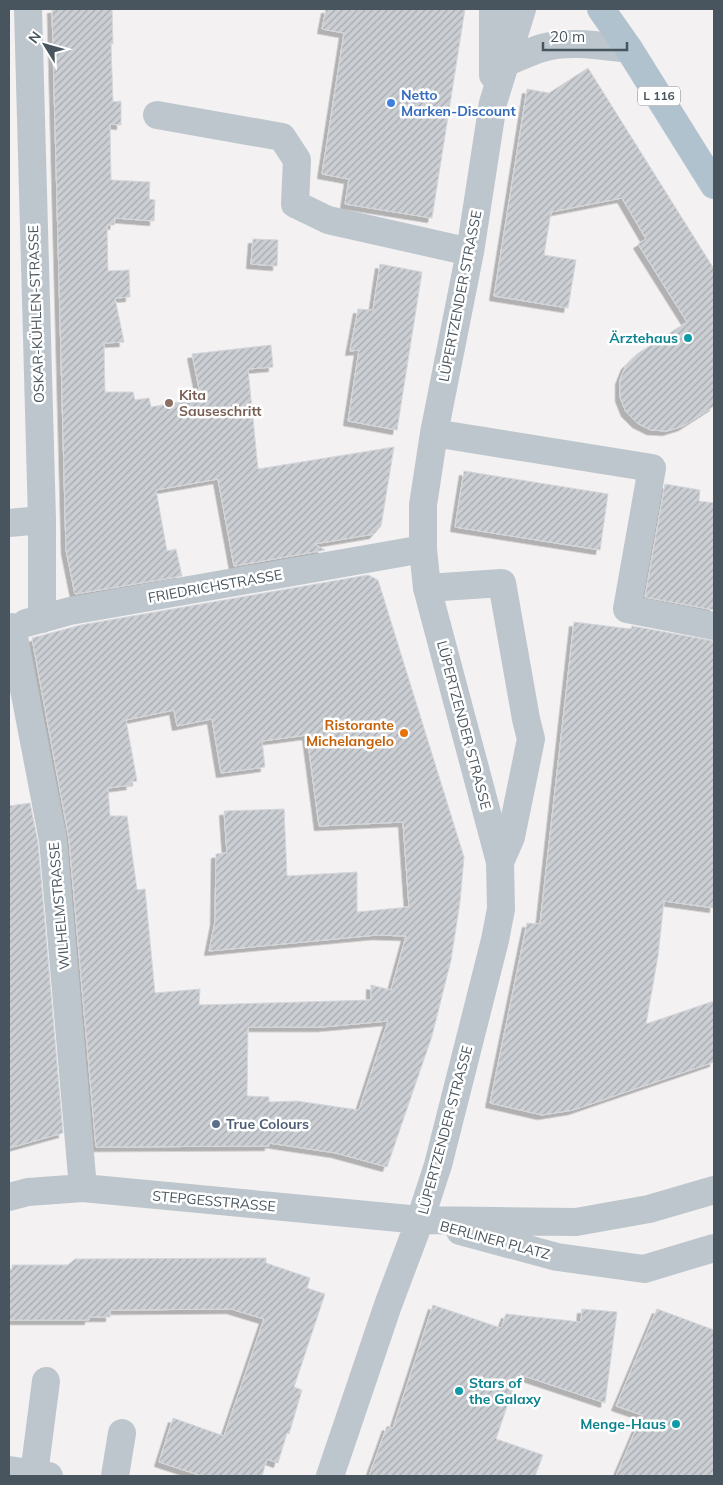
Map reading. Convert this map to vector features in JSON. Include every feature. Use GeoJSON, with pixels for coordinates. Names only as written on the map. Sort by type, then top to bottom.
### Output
{"type":"FeatureCollection","features":[{"type":"Feature","properties":{"kind":"main road","name":"L 116"},"geometry":{"type":"LineString","coordinates":[[601,9],[629,49],[714,185]]}},
{"type":"Feature","properties":{"kind":"street","name":"OSKAR-KÜHLEN-STRASSE"},"geometry":{"type":"LineString","coordinates":[[28,9],[42,520],[42,619]]}},
{"type":"Feature","properties":{"kind":"street"},"geometry":{"type":"LineString","coordinates":[[493,9],[493,103]]}},
{"type":"Feature","properties":{"kind":"street","name":"LÜPERTZENDER STRASSE"},"geometry":{"type":"LineString","coordinates":[[332,1476],[388,1305],[438,1166],[495,940],[501,909],[500,862],[428,588],[423,549],[423,506],[434,433],[470,252],[493,103],[522,9]]}},
{"type":"Feature","properties":{"kind":"street"},"geometry":{"type":"LineString","coordinates":[[506,63],[543,48],[561,45],[576,44],[629,49]]}},
{"type":"Feature","properties":{"kind":"street"},"geometry":{"type":"LineString","coordinates":[[157,115],[282,137],[297,160],[295,204],[328,220],[470,252]]}},
{"type":"Feature","properties":{"kind":"street"},"geometry":{"type":"LineString","coordinates":[[434,433],[652,468],[627,609],[714,626]]}},
{"type":"Feature","properties":{"kind":"street"},"geometry":{"type":"LineString","coordinates":[[9,523],[42,520]]}},
{"type":"Feature","properties":{"kind":"street","name":"FRIEDRICHSTRASSE"},"geometry":{"type":"LineString","coordinates":[[10,627],[70,611],[423,549]]}},
{"type":"Feature","properties":{"kind":"street","name":"LÜPERTZENDER STRASSE"},"geometry":{"type":"LineString","coordinates":[[428,588],[502,583],[531,739],[511,837],[500,862]]}},
{"type":"Feature","properties":{"kind":"street","name":"WILHELMSTRASSE"},"geometry":{"type":"LineString","coordinates":[[10,627],[53,840],[83,1188]]}},
{"type":"Feature","properties":{"kind":"street","name":"STEPGESSTRASSE"},"geometry":{"type":"LineString","coordinates":[[9,1196],[28,1192],[83,1188],[420,1220]]}},
{"type":"Feature","properties":{"kind":"street","name":"BERLINER PLATZ"},"geometry":{"type":"LineString","coordinates":[[420,1220],[576,1222],[650,1209],[714,1190]]}},
{"type":"Feature","properties":{"kind":"street","name":"BERLINER PLATZ"},"geometry":{"type":"LineString","coordinates":[[420,1220],[557,1257],[644,1269],[714,1248]]}},
{"type":"Feature","properties":{"kind":"street"},"geometry":{"type":"LineString","coordinates":[[31,1474],[46,1381]]}},
{"type":"Feature","properties":{"kind":"street"},"geometry":{"type":"LineString","coordinates":[[115,1476],[122,1433]]}},
{"type":"Feature","properties":{"kind":"building"},"geometry":{"type":"Polygon","coordinates":[[[52,9],[112,9],[113,102],[121,101],[121,125],[110,124],[111,180],[150,182],[149,199],[155,200],[154,221],[115,218],[114,225],[107,225],[108,271],[129,270],[130,297],[115,298],[124,342],[104,343],[105,392],[133,392],[135,400],[149,398],[151,407],[201,398],[192,354],[271,345],[273,367],[248,369],[258,469],[394,447],[381,526],[374,534],[314,544],[325,550],[234,566],[218,479],[156,490],[167,551],[176,549],[182,576],[75,594],[66,550],[52,9]]]}},
{"type":"Feature","properties":{"kind":"building","name":"Netto Marken-Discount"},"geometry":{"type":"Polygon","coordinates":[[[326,9],[465,9],[432,218],[345,204],[349,179],[322,174],[344,33],[322,29],[326,9]]]}},
{"type":"Feature","properties":{"kind":"building"},"geometry":{"type":"Polygon","coordinates":[[[588,68],[714,269],[714,406],[683,426],[667,431],[651,430],[637,423],[626,412],[620,397],[620,380],[626,365],[637,354],[687,322],[638,244],[646,239],[622,198],[551,212],[544,255],[576,260],[568,308],[494,296],[527,89],[549,93],[588,68]]]}},
{"type":"Feature","properties":{"kind":"building"},"geometry":{"type":"Polygon","coordinates":[[[253,239],[278,240],[277,266],[251,264],[253,239]]]}},
{"type":"Feature","properties":{"kind":"building"},"geometry":{"type":"Polygon","coordinates":[[[380,264],[422,272],[397,430],[348,421],[359,350],[350,351],[358,309],[373,310],[380,264]]]}},
{"type":"Feature","properties":{"kind":"building"},"geometry":{"type":"Polygon","coordinates":[[[464,471],[608,494],[600,550],[455,527],[464,471]]]}},
{"type":"Feature","properties":{"kind":"building"},"geometry":{"type":"Polygon","coordinates":[[[665,484],[700,490],[699,501],[714,503],[714,610],[645,597],[665,484]]]}},
{"type":"Feature","properties":{"kind":"building"},"geometry":{"type":"Polygon","coordinates":[[[368,575],[378,580],[464,857],[460,902],[451,960],[432,1036],[387,1167],[336,1153],[269,1143],[269,1146],[96,1147],[69,839],[32,638],[81,625],[368,575]],[[174,710],[126,720],[137,781],[130,782],[131,785],[108,788],[110,816],[127,816],[137,890],[145,889],[155,993],[200,989],[199,1005],[371,1000],[371,985],[391,990],[406,936],[377,935],[209,951],[215,921],[216,854],[227,853],[224,811],[284,809],[287,876],[357,872],[357,912],[409,907],[403,822],[319,826],[307,735],[262,741],[265,767],[221,773],[212,719],[177,726],[174,710]],[[388,1021],[322,1027],[248,1027],[247,1096],[269,1097],[269,1102],[297,1101],[359,1110],[388,1021]]]}},
{"type":"Feature","properties":{"kind":"building"},"geometry":{"type":"Polygon","coordinates":[[[574,622],[631,629],[632,626],[714,641],[714,908],[664,901],[658,956],[646,1024],[714,1001],[714,1062],[573,1110],[542,1115],[490,1103],[527,923],[540,924],[574,622]]]}},
{"type":"Feature","properties":{"kind":"building"},"geometry":{"type":"Polygon","coordinates":[[[30,803],[38,842],[63,1133],[9,1148],[9,806],[30,803]]]}},
{"type":"Feature","properties":{"kind":"building"},"geometry":{"type":"Polygon","coordinates":[[[266,1258],[266,1263],[310,1278],[307,1288],[325,1294],[294,1387],[302,1390],[289,1434],[287,1433],[278,1463],[267,1459],[262,1476],[202,1476],[159,1462],[173,1418],[224,1436],[264,1319],[231,1309],[110,1310],[110,1317],[89,1317],[89,1320],[9,1320],[9,1270],[12,1270],[12,1265],[68,1265],[75,1259],[266,1258]]]}},
{"type":"Feature","properties":{"kind":"building","name":"Stars of the Galaxy"},"geometry":{"type":"Polygon","coordinates":[[[433,1305],[501,1328],[506,1314],[581,1322],[582,1309],[617,1312],[605,1403],[518,1374],[496,1439],[543,1455],[535,1476],[369,1476],[387,1426],[393,1428],[433,1305]]]}},
{"type":"Feature","properties":{"kind":"building","name":"Menge-Haus"},"geometry":{"type":"Polygon","coordinates":[[[657,1309],[714,1330],[714,1476],[616,1476],[642,1415],[616,1406],[657,1309]]]}},
{"type":"Feature","properties":{"kind":"place","name":"Netto Marken-Discount"},"geometry":{"type":"Point","coordinates":[391,103]}},
{"type":"Feature","properties":{"kind":"place","name":"Ärztehaus"},"geometry":{"type":"Point","coordinates":[688,338]}},
{"type":"Feature","properties":{"kind":"place","name":"Kita Sauseschritt"},"geometry":{"type":"Point","coordinates":[169,403]}},
{"type":"Feature","properties":{"kind":"place","name":"Ristorante Michelangelo"},"geometry":{"type":"Point","coordinates":[404,733]}},
{"type":"Feature","properties":{"kind":"place","name":"True Colours"},"geometry":{"type":"Point","coordinates":[216,1124]}},
{"type":"Feature","properties":{"kind":"place","name":"Stars of the Galaxy"},"geometry":{"type":"Point","coordinates":[459,1391]}},
{"type":"Feature","properties":{"kind":"place","name":"Menge-Haus"},"geometry":{"type":"Point","coordinates":[676,1424]}}]}
